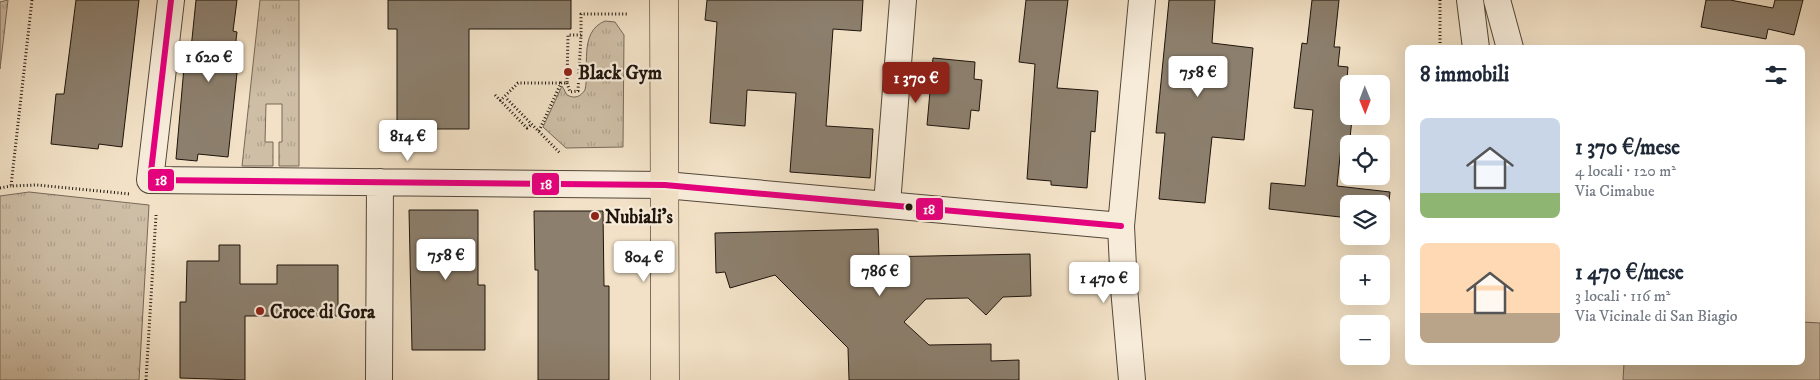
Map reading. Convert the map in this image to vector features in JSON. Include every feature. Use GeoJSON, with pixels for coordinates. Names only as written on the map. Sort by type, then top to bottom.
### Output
{"type":"FeatureCollection","features":[{"type":"Feature","properties":{"kind":"main road"},"geometry":{"type":"LineString","coordinates":[[664,0],[665,380]]}},
{"type":"Feature","properties":{"kind":"street"},"geometry":{"type":"LineString","coordinates":[[171,0],[144,187],[380,182],[665,185],[1121,226]]}},
{"type":"Feature","properties":{"kind":"street"},"geometry":{"type":"LineString","coordinates":[[887,204],[903,0]]}},
{"type":"Feature","properties":{"kind":"street"},"geometry":{"type":"LineString","coordinates":[[1132,380],[1121,226],[1142,0]]}},
{"type":"Feature","properties":{"kind":"street"},"geometry":{"type":"LineString","coordinates":[[1470,0],[1476,45]]}},
{"type":"Feature","properties":{"kind":"street"},"geometry":{"type":"LineString","coordinates":[[1497,0],[1509,45]]}},
{"type":"Feature","properties":{"kind":"street"},"geometry":{"type":"LineString","coordinates":[[379,380],[380,182]]}},
{"type":"Feature","properties":{"kind":"path"},"geometry":{"type":"LineString","coordinates":[[11,186],[32,0]]}},
{"type":"Feature","properties":{"kind":"path"},"geometry":{"type":"LineString","coordinates":[[1440,0],[1440,45]]}},
{"type":"Feature","properties":{"kind":"path"},"geometry":{"type":"LineString","coordinates":[[581,35],[568,35],[567,83],[570,92],[578,91],[581,35],[581,14],[628,14]]}},
{"type":"Feature","properties":{"kind":"path"},"geometry":{"type":"LineString","coordinates":[[500,101],[518,83],[567,83]]}},
{"type":"Feature","properties":{"kind":"path"},"geometry":{"type":"LineString","coordinates":[[539,131],[561,83]]}},
{"type":"Feature","properties":{"kind":"path"},"geometry":{"type":"LineString","coordinates":[[495,95],[527,128],[532,124]]}},
{"type":"Feature","properties":{"kind":"path"},"geometry":{"type":"LineString","coordinates":[[507,99],[560,153]]}},
{"type":"Feature","properties":{"kind":"path"},"geometry":{"type":"LineString","coordinates":[[0,188],[37,185],[144,187]]}},
{"type":"Feature","properties":{"kind":"path"},"geometry":{"type":"LineString","coordinates":[[146,380],[156,215]]}},
{"type":"Feature","properties":{"kind":"green space"},"geometry":{"type":"Polygon","coordinates":[[[8,0],[0,69],[0,2],[8,0]]]}},
{"type":"Feature","properties":{"kind":"green space"},"geometry":{"type":"Polygon","coordinates":[[[260,0],[299,0],[299,166],[279,166],[279,142],[282,142],[282,104],[266,104],[265,142],[273,142],[273,166],[242,166],[260,0]]]}},
{"type":"Feature","properties":{"kind":"green space"},"geometry":{"type":"Polygon","coordinates":[[[605,21],[615,22],[624,35],[623,147],[566,148],[543,127],[562,86],[567,95],[572,97],[579,96],[585,90],[588,42],[591,33],[605,21]]]}},
{"type":"Feature","properties":{"kind":"green space"},"geometry":{"type":"Polygon","coordinates":[[[29,192],[149,205],[139,380],[0,380],[0,196],[29,192]]]}},
{"type":"Feature","properties":{"kind":"green space"},"geometry":{"type":"Polygon","coordinates":[[[1805,322],[1820,323],[1820,380],[1623,380],[1624,365],[1805,365],[1805,322]]]}},
{"type":"Feature","properties":{"kind":"building"},"geometry":{"type":"Polygon","coordinates":[[[76,0],[139,0],[122,147],[99,144],[98,149],[51,144],[56,94],[64,94],[76,0]]]}},
{"type":"Feature","properties":{"kind":"building"},"geometry":{"type":"Polygon","coordinates":[[[196,0],[237,0],[233,31],[237,32],[232,72],[237,73],[228,157],[198,154],[197,161],[176,159],[184,67],[189,68],[196,0]]]}},
{"type":"Feature","properties":{"kind":"building"},"geometry":{"type":"Polygon","coordinates":[[[388,0],[571,0],[571,29],[469,29],[469,129],[397,129],[397,29],[388,29],[388,0]]]}},
{"type":"Feature","properties":{"kind":"building"},"geometry":{"type":"Polygon","coordinates":[[[707,0],[863,0],[861,31],[833,29],[826,126],[873,129],[870,178],[790,172],[796,93],[747,90],[745,126],[710,123],[717,22],[705,20],[707,0]]]}},
{"type":"Feature","properties":{"kind":"building"},"geometry":{"type":"Polygon","coordinates":[[[1026,0],[1068,0],[1057,88],[1098,91],[1095,132],[1091,131],[1087,188],[1051,185],[1051,181],[1027,179],[1035,64],[1019,62],[1026,0]]]}},
{"type":"Feature","properties":{"kind":"building"},"geometry":{"type":"Polygon","coordinates":[[[1169,0],[1215,0],[1212,43],[1253,48],[1244,140],[1212,137],[1205,203],[1159,199],[1165,133],[1156,133],[1169,0]]]}},
{"type":"Feature","properties":{"kind":"building"},"geometry":{"type":"Polygon","coordinates":[[[1312,0],[1339,0],[1334,47],[1340,47],[1338,66],[1348,67],[1347,75],[1340,75],[1340,125],[1351,125],[1350,135],[1340,135],[1337,186],[1390,192],[1390,195],[1340,195],[1340,217],[1269,209],[1271,183],[1305,186],[1313,110],[1294,108],[1302,43],[1307,44],[1312,0]]]}},
{"type":"Feature","properties":{"kind":"building"},"geometry":{"type":"Polygon","coordinates":[[[1706,0],[1730,0],[1773,8],[1775,0],[1803,0],[1794,35],[1768,29],[1766,39],[1701,27],[1706,0]]]}},
{"type":"Feature","properties":{"kind":"building"},"geometry":{"type":"Polygon","coordinates":[[[933,58],[975,62],[974,79],[982,80],[979,111],[971,110],[969,129],[927,125],[933,58]]]}},
{"type":"Feature","properties":{"kind":"building"},"geometry":{"type":"Polygon","coordinates":[[[409,210],[478,210],[478,285],[485,285],[485,350],[412,350],[409,210]]]}},
{"type":"Feature","properties":{"kind":"building"},"geometry":{"type":"Polygon","coordinates":[[[534,211],[603,211],[604,286],[609,286],[609,380],[538,380],[538,270],[535,270],[534,211]]]}},
{"type":"Feature","properties":{"kind":"building"},"geometry":{"type":"Polygon","coordinates":[[[878,229],[879,257],[1030,254],[1031,296],[1003,297],[986,315],[968,298],[926,299],[904,322],[929,345],[991,344],[991,361],[1019,360],[1019,380],[849,380],[848,348],[775,275],[730,288],[725,272],[716,273],[715,233],[878,229]]]}},
{"type":"Feature","properties":{"kind":"building"},"geometry":{"type":"Polygon","coordinates":[[[219,245],[240,245],[240,284],[277,284],[277,265],[338,265],[338,316],[245,316],[245,380],[180,378],[180,302],[186,302],[187,261],[219,261],[219,245]]]}},
{"type":"Feature","properties":{"kind":"transit line","name":"18"},"geometry":{"type":"LineString","coordinates":[[171,0],[150,180],[665,185],[1121,226]]}},
{"type":"Feature","properties":{"kind":"place","name":"Black Gym"},"geometry":{"type":"Point","coordinates":[568,72]}},
{"type":"Feature","properties":{"kind":"place","name":"Nubiali's"},"geometry":{"type":"Point","coordinates":[595,216]}},
{"type":"Feature","properties":{"kind":"place","name":"Croce di Gora"},"geometry":{"type":"Point","coordinates":[260,311]}}]}
